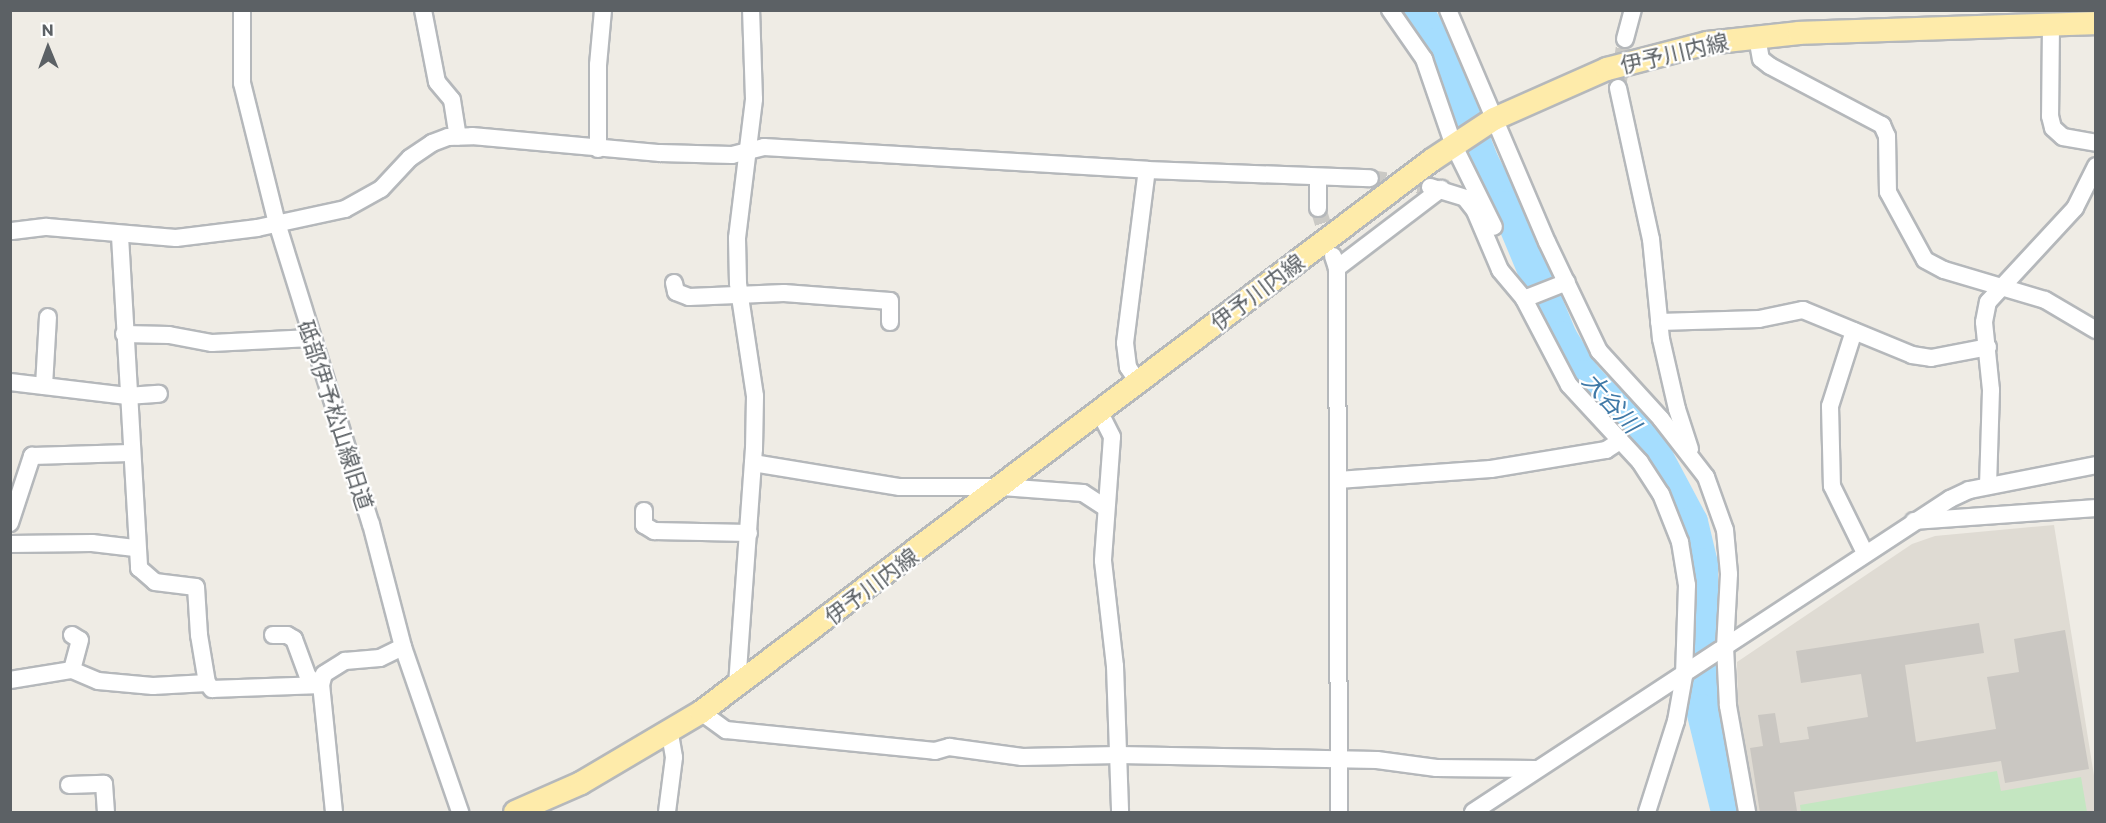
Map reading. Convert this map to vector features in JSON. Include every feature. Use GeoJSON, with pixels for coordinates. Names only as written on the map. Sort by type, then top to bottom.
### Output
{"type":"FeatureCollection","features":[{"type":"Feature","properties":{"kind":"main road","name":"伊予川内線"},"geometry":{"type":"LineString","coordinates":[[515,813],[581,783],[670,734],[1456,144],[1488,123],[1607,69],[1661,52],[1757,37],[2015,18],[2051,25],[2096,23]]}},
{"type":"Feature","properties":{"kind":"street","name":"砥部伊予松山線旧道"},"geometry":{"type":"LineString","coordinates":[[242,10],[242,83],[277,223],[311,338],[371,524],[403,647],[460,813]]}},
{"type":"Feature","properties":{"kind":"street"},"geometry":{"type":"LineString","coordinates":[[423,10],[438,82],[452,100],[458,137]]}},
{"type":"Feature","properties":{"kind":"street"},"geometry":{"type":"LineString","coordinates":[[598,149],[598,65],[603,10]]}},
{"type":"Feature","properties":{"kind":"street"},"geometry":{"type":"LineString","coordinates":[[737,685],[749,533],[755,396],[741,294],[737,238],[754,99],[751,10]]}},
{"type":"Feature","properties":{"kind":"street"},"geometry":{"type":"LineString","coordinates":[[1390,10],[1424,59],[1456,144],[1484,199],[1524,293],[1569,385],[1620,441],[1661,494],[1680,542],[1687,585],[1687,674],[1676,721],[1647,813]]}},
{"type":"Feature","properties":{"kind":"street"},"geometry":{"type":"LineString","coordinates":[[1448,10],[1488,123],[1563,284],[1599,351],[1661,418],[1706,477],[1725,530],[1730,574],[1722,648],[1728,706],[1747,813]]}},
{"type":"Feature","properties":{"kind":"street"},"geometry":{"type":"LineString","coordinates":[[1625,39],[1633,10]]}},
{"type":"Feature","properties":{"kind":"street"},"geometry":{"type":"LineString","coordinates":[[2051,25],[2050,116],[2053,128],[2063,137],[2096,143]]}},
{"type":"Feature","properties":{"kind":"street"},"geometry":{"type":"LineString","coordinates":[[1757,37],[1761,59],[1770,66],[1882,125],[1887,136],[1888,192],[1925,260],[1944,270],[2002,285],[2045,300],[2096,330]]}},
{"type":"Feature","properties":{"kind":"street"},"geometry":{"type":"LineString","coordinates":[[1618,88],[1651,239],[1659,322],[1677,410],[1695,464]]}},
{"type":"Feature","properties":{"kind":"street"},"geometry":{"type":"LineString","coordinates":[[11,231],[47,226],[120,236],[176,238],[277,223],[345,209],[381,189],[410,158],[432,143],[458,137],[598,149],[746,153],[764,147],[1147,170],[1370,178]]}},
{"type":"Feature","properties":{"kind":"street"},"geometry":{"type":"LineString","coordinates":[[1988,486],[1992,390],[1984,313],[1988,302],[2002,285],[2075,208],[2096,166]]}},
{"type":"Feature","properties":{"kind":"street"},"geometry":{"type":"LineString","coordinates":[[1138,382],[1128,367],[1125,343],[1147,170]]}},
{"type":"Feature","properties":{"kind":"street"},"geometry":{"type":"LineString","coordinates":[[1318,177],[1318,208]]}},
{"type":"Feature","properties":{"kind":"street"},"geometry":{"type":"LineString","coordinates":[[1339,813],[1335,262],[1435,188],[1465,198],[1475,211],[1500,270],[1524,293]]}},
{"type":"Feature","properties":{"kind":"street"},"geometry":{"type":"LineString","coordinates":[[120,236],[135,548],[139,568],[146,578],[196,587],[207,683],[212,688],[297,683],[321,685]]}},
{"type":"Feature","properties":{"kind":"street"},"geometry":{"type":"LineString","coordinates":[[674,283],[676,292],[689,297],[741,294],[890,301],[890,322]]}},
{"type":"Feature","properties":{"kind":"street"},"geometry":{"type":"LineString","coordinates":[[1524,293],[1563,284]]}},
{"type":"Feature","properties":{"kind":"street"},"geometry":{"type":"LineString","coordinates":[[1659,322],[1760,319],[1803,310],[1912,355],[1931,358],[1988,347]]}},
{"type":"Feature","properties":{"kind":"street"},"geometry":{"type":"LineString","coordinates":[[44,386],[48,317]]}},
{"type":"Feature","properties":{"kind":"street"},"geometry":{"type":"LineString","coordinates":[[1854,331],[1830,406],[1832,486],[1865,553]]}},
{"type":"Feature","properties":{"kind":"street"},"geometry":{"type":"LineString","coordinates":[[124,334],[169,335],[212,343],[311,338]]}},
{"type":"Feature","properties":{"kind":"street"},"geometry":{"type":"LineString","coordinates":[[10,382],[127,396],[159,393]]}},
{"type":"Feature","properties":{"kind":"street"},"geometry":{"type":"LineString","coordinates":[[1100,411],[1112,437],[1103,561],[1115,666],[1120,813]]}},
{"type":"Feature","properties":{"kind":"street"},"geometry":{"type":"LineString","coordinates":[[1338,480],[1491,469],[1606,450],[1620,441]]}},
{"type":"Feature","properties":{"kind":"street"},"geometry":{"type":"LineString","coordinates":[[10,523],[32,456],[130,453]]}},
{"type":"Feature","properties":{"kind":"street"},"geometry":{"type":"LineString","coordinates":[[753,463],[900,487],[1002,487],[1083,493],[1106,508]]}},
{"type":"Feature","properties":{"kind":"street"},"geometry":{"type":"LineString","coordinates":[[1473,813],[1535,769],[1687,674],[1722,648],[1913,521],[1950,499],[1988,486],[2096,465]]}},
{"type":"Feature","properties":{"kind":"street"},"geometry":{"type":"LineString","coordinates":[[1913,521],[2096,507]]}},
{"type":"Feature","properties":{"kind":"street"},"geometry":{"type":"LineString","coordinates":[[644,511],[644,525],[654,531],[749,533]]}},
{"type":"Feature","properties":{"kind":"street"},"geometry":{"type":"LineString","coordinates":[[10,544],[93,543],[135,548]]}},
{"type":"Feature","properties":{"kind":"street"},"geometry":{"type":"LineString","coordinates":[[273,634],[287,634],[294,639],[308,677],[321,685]]}},
{"type":"Feature","properties":{"kind":"street"},"geometry":{"type":"LineString","coordinates":[[72,635],[80,640],[72,670]]}},
{"type":"Feature","properties":{"kind":"street"},"geometry":{"type":"LineString","coordinates":[[334,813],[321,685],[324,674],[338,664],[380,658],[403,647]]}},
{"type":"Feature","properties":{"kind":"street"},"geometry":{"type":"LineString","coordinates":[[10,680],[72,670],[98,681],[128,685],[207,683]]}},
{"type":"Feature","properties":{"kind":"street"},"geometry":{"type":"LineString","coordinates":[[701,712],[726,730],[935,751],[949,747],[1022,757],[1119,755],[1338,760],[1535,769]]}},
{"type":"Feature","properties":{"kind":"street"},"geometry":{"type":"LineString","coordinates":[[667,813],[674,757],[670,734]]}},
{"type":"Feature","properties":{"kind":"street"},"geometry":{"type":"LineString","coordinates":[[69,785],[104,784],[106,813]]}},
{"type":"Feature","properties":{"kind":"shaded area"},"geometry":{"type":"Polygon","coordinates":[[[2054,525],[2095,782],[2095,812],[1755,812],[1738,706],[1737,662],[1912,544],[1935,536],[2054,525]]]}},
{"type":"Feature","properties":{"kind":"green space"},"geometry":{"type":"Polygon","coordinates":[[[1997,771],[2001,791],[2081,777],[2087,812],[1801,812],[1800,805],[1997,771]]]}},
{"type":"Feature","properties":{"kind":"building"},"geometry":{"type":"Polygon","coordinates":[[[1979,623],[1984,653],[1905,665],[1916,742],[1996,729],[1987,677],[2019,672],[2014,639],[2065,630],[2089,769],[2005,783],[2001,761],[1794,792],[1797,811],[1760,813],[1750,748],[1763,746],[1758,715],[1775,713],[1780,743],[1809,739],[1807,727],[1868,717],[1861,674],[1801,683],[1796,651],[1979,623]]]}},
{"type":"Feature","properties":{"kind":"waterway","name":"大谷川"},"geometry":{"type":"LineString","coordinates":[[1417,10],[1437,44],[1483,162],[1507,207],[1561,337],[1585,376],[1651,445],[1692,522],[1702,564],[1702,710],[1727,812]]}},
{"type":"Feature","properties":{"kind":"tunnel"},"geometry":{"type":"LineString","coordinates":[[1618,88],[1625,39]]}},
{"type":"Feature","properties":{"kind":"tunnel"},"geometry":{"type":"LineString","coordinates":[[1370,178],[1430,187]]}},
{"type":"Feature","properties":{"kind":"tunnel"},"geometry":{"type":"LineString","coordinates":[[1318,208],[1330,247]]}}]}
